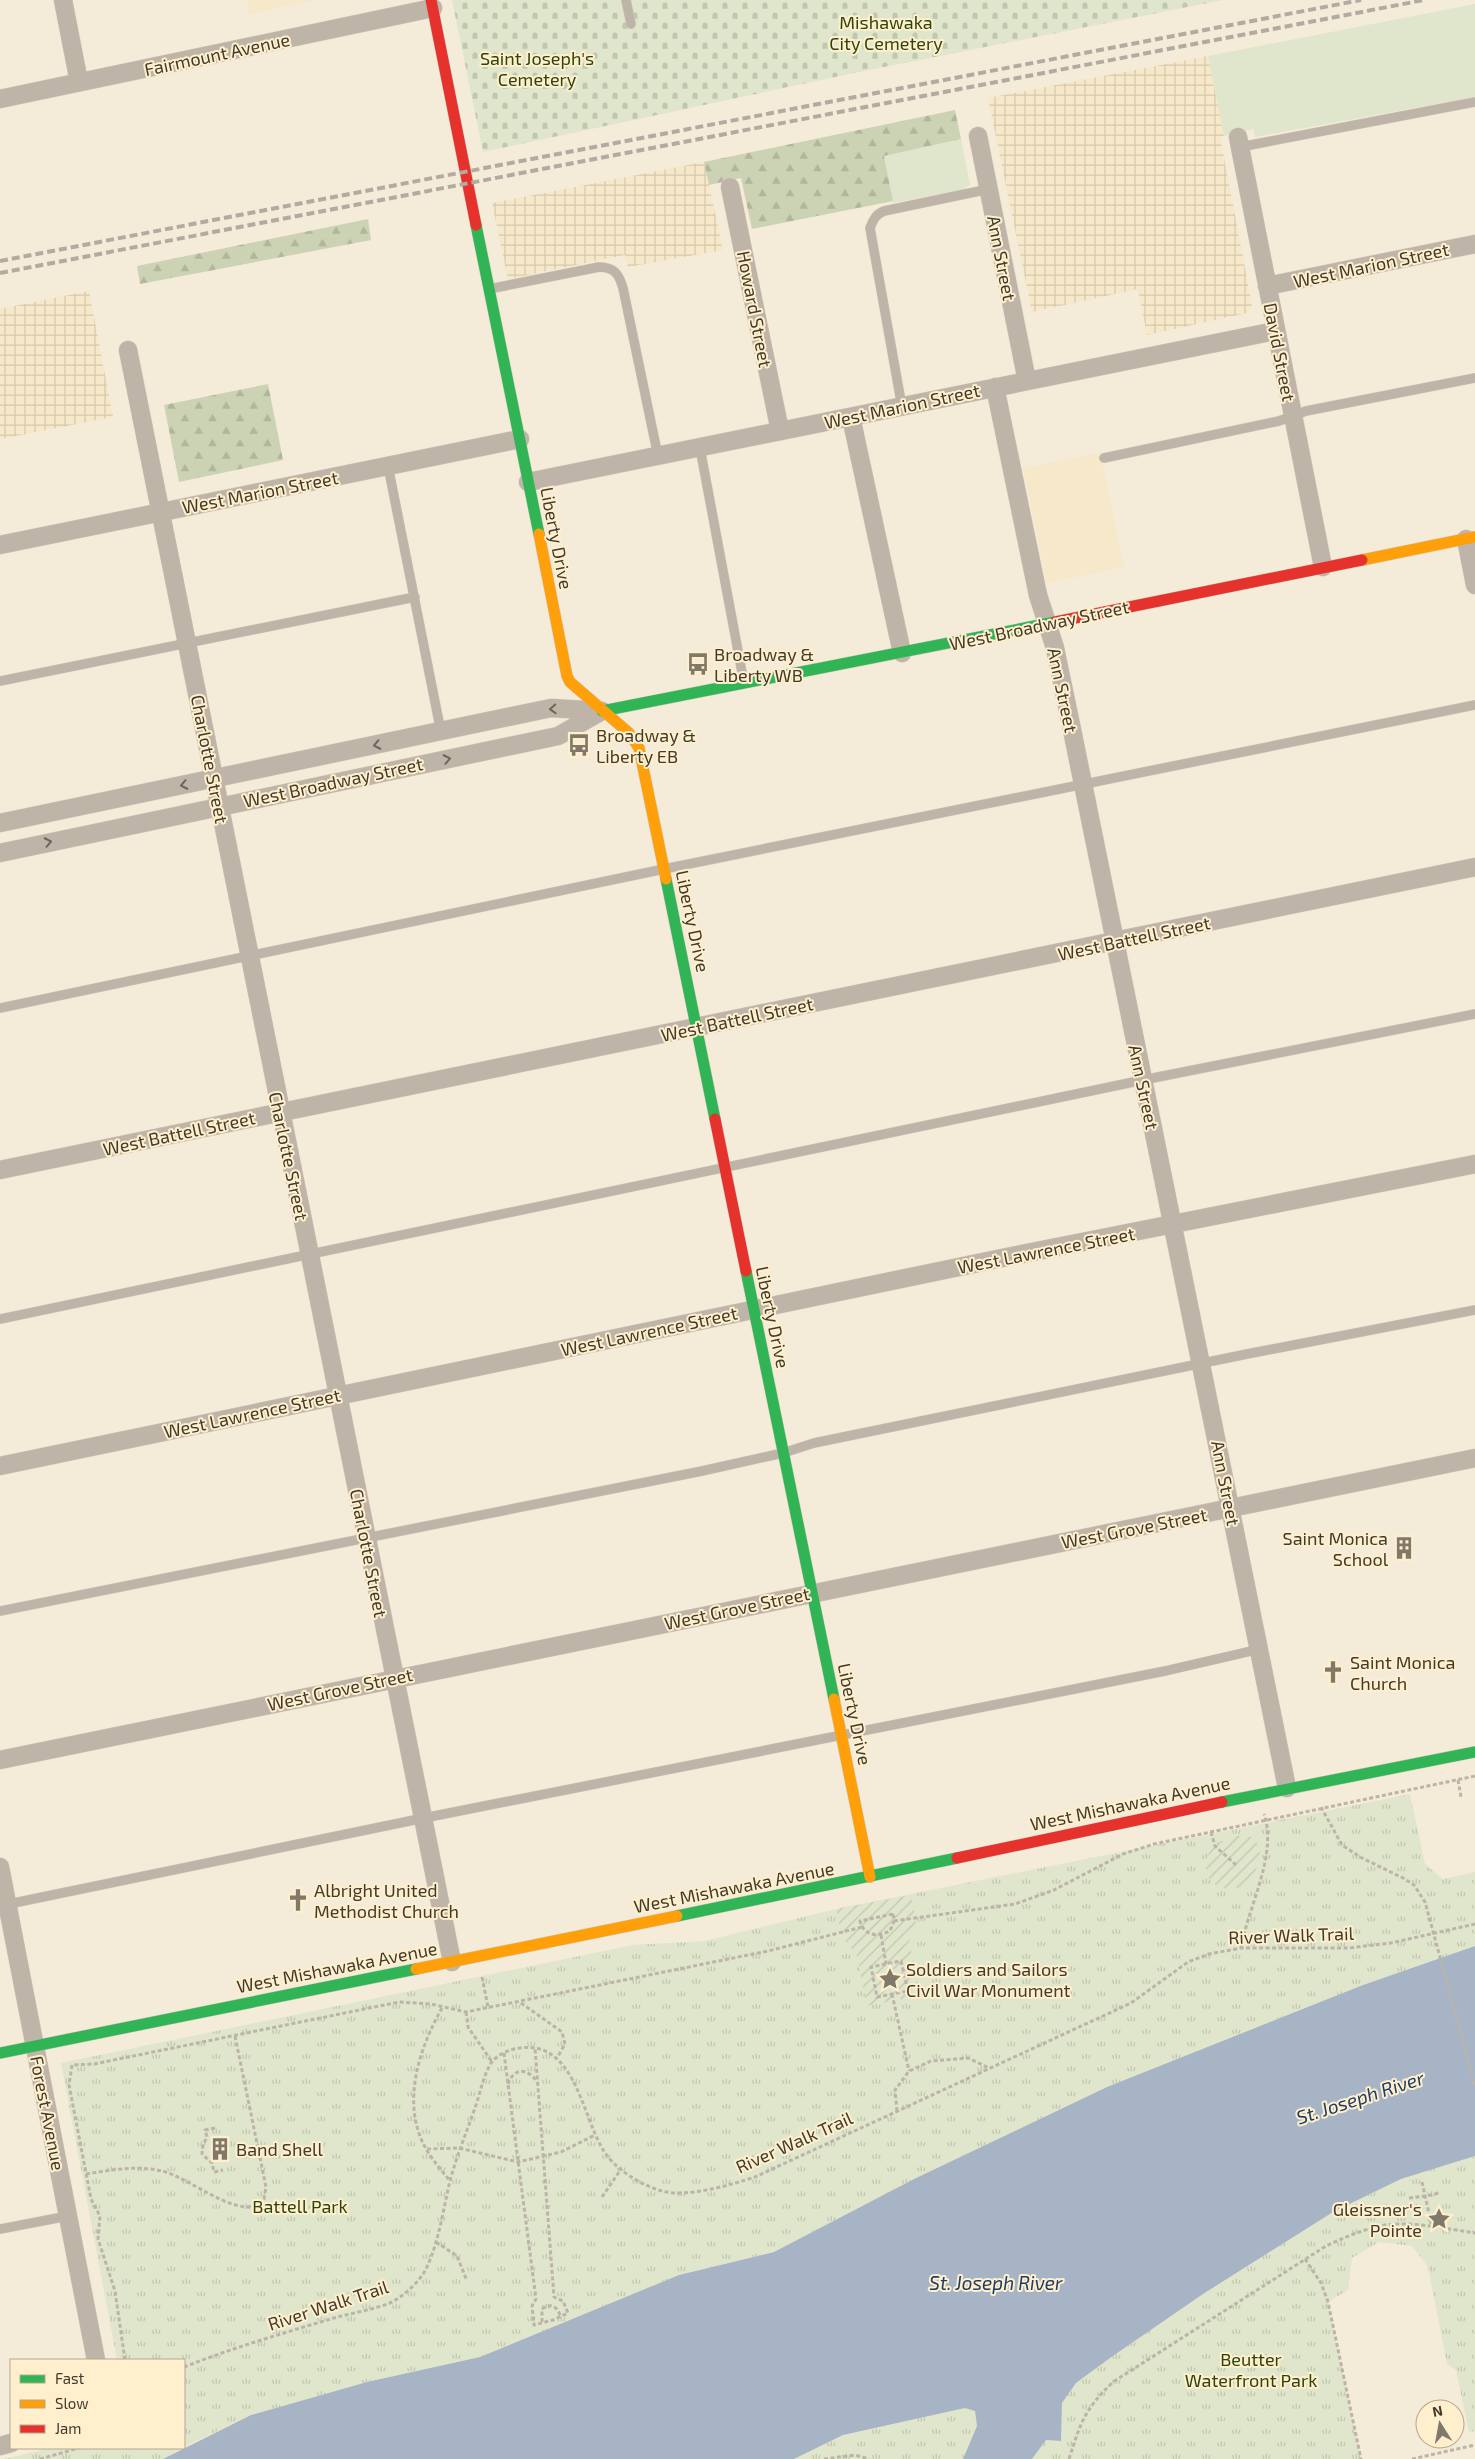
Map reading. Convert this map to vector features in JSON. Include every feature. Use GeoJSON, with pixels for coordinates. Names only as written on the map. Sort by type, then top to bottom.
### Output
{"type":"FeatureCollection","features":[{"type":"Feature","properties":{"kind":"street"},"geometry":{"type":"LineString","coordinates":[[63,0],[79,82]]}},
{"type":"Feature","properties":{"kind":"street","name":"Fairmount Avenue"},"geometry":{"type":"LineString","coordinates":[[0,99],[432,4]]}},
{"type":"Feature","properties":{"kind":"street","name":"Liberty Drive"},"geometry":{"type":"LineString","coordinates":[[432,4],[567,676],[570,682],[629,733],[639,748],[870,1877]]}},
{"type":"Feature","properties":{"kind":"street","name":"Ann Street"},"geometry":{"type":"LineString","coordinates":[[978,136],[1026,381]]}},
{"type":"Feature","properties":{"kind":"street","name":"David Street"},"geometry":{"type":"LineString","coordinates":[[1239,142],[1323,567]]}},
{"type":"Feature","properties":{"kind":"street","name":"Howard Street"},"geometry":{"type":"LineString","coordinates":[[730,187],[780,431]]}},
{"type":"Feature","properties":{"kind":"street","name":"West Marion Street"},"geometry":{"type":"LineString","coordinates":[[1267,286],[1475,244]]}},
{"type":"Feature","properties":{"kind":"street","name":"West Marion Street"},"geometry":{"type":"LineString","coordinates":[[528,482],[1275,331]]}},
{"type":"Feature","properties":{"kind":"street","name":"Charlotte Street"},"geometry":{"type":"LineString","coordinates":[[128,350],[248,955],[452,1962]]}},
{"type":"Feature","properties":{"kind":"street","name":"Ann Street"},"geometry":{"type":"LineString","coordinates":[[995,387],[1038,595],[1048,623],[1116,942],[1172,1226],[1261,1649],[1287,1788]]}},
{"type":"Feature","properties":{"kind":"street"},"geometry":{"type":"LineString","coordinates":[[851,417],[902,653]]}},
{"type":"Feature","properties":{"kind":"street","name":"West Marion Street"},"geometry":{"type":"LineString","coordinates":[[0,545],[520,440]]}},
{"type":"Feature","properties":{"kind":"street"},"geometry":{"type":"LineString","coordinates":[[1470,538],[1475,585]]}},
{"type":"Feature","properties":{"kind":"street","name":"West Broadway Street"},"geometry":{"type":"LineString","coordinates":[[0,823],[551,708],[602,711],[902,653],[1470,538]]}},
{"type":"Feature","properties":{"kind":"street","name":"West Broadway Street"},"geometry":{"type":"LineString","coordinates":[[0,852],[558,736],[602,711]]}},
{"type":"Feature","properties":{"kind":"street","name":"West Battell Street"},"geometry":{"type":"LineString","coordinates":[[0,1170],[1475,867]]}},
{"type":"Feature","properties":{"kind":"street","name":"West Lawrence Street"},"geometry":{"type":"LineString","coordinates":[[0,1466],[1007,1257],[1172,1226],[1475,1164]]}},
{"type":"Feature","properties":{"kind":"street","name":"West Grove Street"},"geometry":{"type":"LineString","coordinates":[[0,1760],[812,1592],[1475,1458]]}},
{"type":"Feature","properties":{"kind":"street","name":"West Mishawaka Avenue"},"geometry":{"type":"LineString","coordinates":[[0,2053],[870,1877],[1260,1793],[1475,1752]]}},
{"type":"Feature","properties":{"kind":"street","name":"Forest Avenue"},"geometry":{"type":"LineString","coordinates":[[0,1867],[3,1905],[36,2046],[96,2359]]}},
{"type":"Feature","properties":{"kind":"lane"},"geometry":{"type":"LineString","coordinates":[[626,0],[631,24]]}},
{"type":"Feature","properties":{"kind":"lane"},"geometry":{"type":"LineString","coordinates":[[1239,142],[1475,102]]}},
{"type":"Feature","properties":{"kind":"lane"},"geometry":{"type":"LineString","coordinates":[[902,407],[870,228],[872,221],[879,212],[989,190]]}},
{"type":"Feature","properties":{"kind":"lane"},"geometry":{"type":"LineString","coordinates":[[488,289],[599,267],[615,271],[623,288],[658,456]]}},
{"type":"Feature","properties":{"kind":"lane"},"geometry":{"type":"LineString","coordinates":[[1104,458],[1279,421],[1306,411],[1475,378]]}},
{"type":"Feature","properties":{"kind":"lane"},"geometry":{"type":"LineString","coordinates":[[700,448],[744,684]]}},
{"type":"Feature","properties":{"kind":"lane"},"geometry":{"type":"LineString","coordinates":[[388,466],[441,732]]}},
{"type":"Feature","properties":{"kind":"lane"},"geometry":{"type":"LineString","coordinates":[[0,681],[415,597]]}},
{"type":"Feature","properties":{"kind":"lane"},"geometry":{"type":"LineString","coordinates":[[0,1008],[664,869],[1475,705]]}},
{"type":"Feature","properties":{"kind":"lane"},"geometry":{"type":"LineString","coordinates":[[0,1319],[1143,1080],[1475,1014]]}},
{"type":"Feature","properties":{"kind":"lane"},"geometry":{"type":"LineString","coordinates":[[0,1611],[783,1453],[814,1443],[1475,1310]]}},
{"type":"Feature","properties":{"kind":"lane"},"geometry":{"type":"LineString","coordinates":[[3,1905],[1261,1649]]}},
{"type":"Feature","properties":{"kind":"lane"},"geometry":{"type":"LineString","coordinates":[[0,2229],[68,2216]]}},
{"type":"Feature","properties":{"kind":"path"},"geometry":{"type":"LineString","coordinates":[[894,1921],[1015,1904],[1054,1890],[1123,1854],[1154,1844],[1475,1776]]}},
{"type":"Feature","properties":{"kind":"path"},"geometry":{"type":"LineString","coordinates":[[1458,1780],[1461,1797]]}},
{"type":"Feature","properties":{"kind":"path"},"geometry":{"type":"LineString","coordinates":[[1313,1783],[1317,1804],[1342,1845],[1360,1857],[1414,1885],[1425,1902],[1475,2086]]}},
{"type":"Feature","properties":{"kind":"path"},"geometry":{"type":"LineString","coordinates":[[1241,1948],[1247,1918],[1268,1846],[1267,1820],[1260,1793]]}},
{"type":"Feature","properties":{"kind":"path"},"geometry":{"type":"LineString","coordinates":[[1211,1832],[1215,1846],[1236,1865]]}},
{"type":"Feature","properties":{"kind":"path"},"geometry":{"type":"LineString","coordinates":[[893,1914],[894,1921],[890,1931],[881,1935],[870,1934],[862,1927],[860,1921],[893,1914]]}},
{"type":"Feature","properties":{"kind":"path","name":"River Walk Trail"},"geometry":{"type":"LineString","coordinates":[[557,2058],[574,2084],[603,2150],[620,2169],[641,2182],[663,2192],[696,2191],[723,2187],[755,2177],[1131,2003],[1188,1962],[1209,1954],[1241,1948],[1349,1948],[1391,1943],[1475,1924]]}},
{"type":"Feature","properties":{"kind":"path"},"geometry":{"type":"LineString","coordinates":[[126,2359],[115,2291],[98,2239],[100,2216],[91,2199],[69,2085],[72,2065],[94,2064],[399,2002],[410,2001],[466,2012],[768,1951],[862,1927]]}},
{"type":"Feature","properties":{"kind":"path"},"geometry":{"type":"LineString","coordinates":[[881,1935],[886,1964]]}},
{"type":"Feature","properties":{"kind":"path"},"geometry":{"type":"LineString","coordinates":[[901,1961],[908,1991],[892,1994],[877,1997],[871,1967],[901,1961]]}},
{"type":"Feature","properties":{"kind":"path"},"geometry":{"type":"LineString","coordinates":[[481,1969],[488,2008]]}},
{"type":"Feature","properties":{"kind":"path"},"geometry":{"type":"LineString","coordinates":[[892,1994],[909,2071]]}},
{"type":"Feature","properties":{"kind":"path"},"geometry":{"type":"LineString","coordinates":[[521,2002],[562,2032],[565,2044],[557,2058],[548,2051],[535,2048],[520,2048],[504,2052],[507,2087],[536,2300],[532,2306],[534,2325],[568,2313],[563,2301],[554,2297],[535,2048]]}},
{"type":"Feature","properties":{"kind":"path"},"geometry":{"type":"LineString","coordinates":[[442,2008],[428,2032],[415,2077],[415,2111],[420,2136],[450,2182]]}},
{"type":"Feature","properties":{"kind":"path"},"geometry":{"type":"LineString","coordinates":[[466,2012],[468,2028],[492,2062]]}},
{"type":"Feature","properties":{"kind":"path"},"geometry":{"type":"LineString","coordinates":[[86,2174],[122,2168],[147,2168],[164,2171],[241,2206],[256,2206],[264,2199],[266,2187],[235,2036]]}},
{"type":"Feature","properties":{"kind":"path","name":"River Walk Trail"},"geometry":{"type":"LineString","coordinates":[[185,2367],[334,2318],[391,2302],[410,2288],[425,2270],[436,2242],[459,2148],[485,2076],[492,2062],[504,2052]]}},
{"type":"Feature","properties":{"kind":"path"},"geometry":{"type":"LineString","coordinates":[[897,2111],[895,2090],[909,2071],[931,2060],[968,2058],[990,2068]]}},
{"type":"Feature","properties":{"kind":"path"},"geometry":{"type":"LineString","coordinates":[[507,2087],[511,2077],[517,2072],[525,2071],[532,2074],[538,2082]]}},
{"type":"Feature","properties":{"kind":"path"},"geometry":{"type":"LineString","coordinates":[[215,2128],[206,2130],[207,2137],[203,2145],[202,2154],[212,2163],[214,2172],[223,2170]]}},
{"type":"Feature","properties":{"kind":"path"},"geometry":{"type":"LineString","coordinates":[[427,2149],[459,2148],[518,2162],[561,2152],[595,2135]]}},
{"type":"Feature","properties":{"kind":"path"},"geometry":{"type":"LineString","coordinates":[[602,2197],[620,2169]]}},
{"type":"Feature","properties":{"kind":"path"},"geometry":{"type":"LineString","coordinates":[[1422,2182],[1432,2227]]}},
{"type":"Feature","properties":{"kind":"path"},"geometry":{"type":"LineString","coordinates":[[1409,2198],[1440,2192]]}},
{"type":"Feature","properties":{"kind":"path"},"geometry":{"type":"LineString","coordinates":[[1068,2459],[1081,2421],[1093,2401],[1113,2382],[1305,2259],[1351,2234],[1386,2225],[1432,2227],[1475,2233]]}},
{"type":"Feature","properties":{"kind":"path"},"geometry":{"type":"LineString","coordinates":[[436,2242],[457,2256],[467,2281]]}},
{"type":"Feature","properties":{"kind":"path"},"geometry":{"type":"LineString","coordinates":[[1305,2259],[1321,2283],[1328,2302],[1361,2459]]}},
{"type":"Feature","properties":{"kind":"path"},"geometry":{"type":"LineString","coordinates":[[542,2322],[542,2308],[547,2306],[558,2309],[561,2317]]}},
{"type":"Feature","properties":{"kind":"path"},"geometry":{"type":"LineString","coordinates":[[1412,2459],[1475,2445]]}},
{"type":"Feature","properties":{"kind":"path"},"geometry":{"type":"LineString","coordinates":[[40,2459],[75,2449]]}},
{"type":"Feature","properties":{"kind":"path"},"geometry":{"type":"LineString","coordinates":[[824,2459],[855,2455],[869,2459]]}},
{"type":"Feature","properties":{"kind":"shaded area"},"geometry":{"type":"Polygon","coordinates":[[[247,0],[316,0],[249,14],[247,0]]]}},
{"type":"Feature","properties":{"kind":"shaded area"},"geometry":{"type":"Polygon","coordinates":[[[1208,56],[1224,136],[1220,137],[1252,305],[1247,313],[1147,335],[1138,289],[1032,312],[988,98],[1208,56]]]}},
{"type":"Feature","properties":{"kind":"shaded area"},"geometry":{"type":"Polygon","coordinates":[[[704,162],[723,250],[628,267],[625,255],[508,279],[492,203],[704,162]]]}},
{"type":"Feature","properties":{"kind":"shaded area"},"geometry":{"type":"Polygon","coordinates":[[[89,291],[113,417],[0,439],[0,309],[89,291]]]}},
{"type":"Feature","properties":{"kind":"shaded area"},"geometry":{"type":"Polygon","coordinates":[[[1100,453],[1124,567],[1047,583],[1023,468],[1100,453]]]}},
{"type":"Feature","properties":{"kind":"green space","name":"Saint Joseph's Cemetery"},"geometry":{"type":"Polygon","coordinates":[[[452,0],[1223,0],[854,73],[483,152],[452,0]]]}},
{"type":"Feature","properties":{"kind":"green space"},"geometry":{"type":"Polygon","coordinates":[[[1475,4],[1475,97],[1255,137],[1253,129],[1224,136],[1208,56],[1475,4]]]}},
{"type":"Feature","properties":{"kind":"green space"},"geometry":{"type":"Polygon","coordinates":[[[955,110],[961,139],[884,156],[893,201],[752,229],[741,178],[709,185],[704,162],[955,110]]]}},
{"type":"Feature","properties":{"kind":"green space"},"geometry":{"type":"Polygon","coordinates":[[[961,139],[970,185],[961,190],[893,203],[884,156],[961,139]]]}},
{"type":"Feature","properties":{"kind":"green space"},"geometry":{"type":"Polygon","coordinates":[[[368,219],[371,240],[140,284],[137,266],[368,219]]]}},
{"type":"Feature","properties":{"kind":"green space"},"geometry":{"type":"Polygon","coordinates":[[[268,384],[283,460],[179,482],[164,405],[268,384]]]}},
{"type":"Feature","properties":{"kind":"green space","name":"Battell Park"},"geometry":{"type":"Polygon","coordinates":[[[1410,1794],[1425,1864],[1443,1879],[1475,1872],[1475,1946],[1363,1985],[1107,2087],[914,2179],[774,2252],[679,2275],[480,2357],[367,2382],[251,2415],[185,2447],[185,2359],[117,2359],[61,2063],[633,1945],[704,1941],[836,1909],[1410,1794]]]}},
{"type":"Feature","properties":{"kind":"green space"},"geometry":{"type":"Polygon","coordinates":[[[1246,1835],[1253,1838],[1261,1848],[1254,1875],[1248,1882],[1238,1888],[1227,1889],[1216,1885],[1210,1880],[1206,1871],[1209,1853],[1218,1843],[1232,1837],[1246,1835]]]}},
{"type":"Feature","properties":{"kind":"green space"},"geometry":{"type":"Polygon","coordinates":[[[911,1895],[916,1921],[915,1930],[909,1941],[921,1995],[867,2006],[856,1952],[844,1938],[836,1909],[911,1895]]]}},
{"type":"Feature","properties":{"kind":"green space","name":"Beutter Waterfront Park"},"geometry":{"type":"Polygon","coordinates":[[[1475,2156],[1475,2431],[1469,2432],[1465,2413],[1465,2399],[1462,2399],[1456,2370],[1447,2364],[1428,2267],[1412,2246],[1379,2242],[1352,2258],[1348,2290],[1328,2302],[1361,2459],[1032,2459],[1046,2440],[1061,2441],[1062,2403],[1076,2383],[1203,2294],[1333,2212],[1401,2179],[1475,2156]]]}},
{"type":"Feature","properties":{"kind":"green space"},"geometry":{"type":"Polygon","coordinates":[[[965,2408],[975,2411],[977,2426],[963,2459],[794,2459],[843,2435],[965,2408]]]}},
{"type":"Feature","properties":{"kind":"green space"},"geometry":{"type":"Polygon","coordinates":[[[46,2449],[181,2449],[163,2459],[4,2459],[46,2449]]]}},
{"type":"Feature","properties":{"kind":"water","name":"St. Joseph River"},"geometry":{"type":"Polygon","coordinates":[[[1475,1946],[1475,2156],[1401,2179],[1333,2212],[1203,2294],[1076,2383],[1062,2403],[1061,2441],[1046,2440],[1032,2459],[963,2459],[977,2426],[975,2411],[965,2408],[843,2435],[794,2459],[163,2459],[251,2415],[367,2382],[480,2357],[679,2275],[774,2252],[914,2179],[1107,2087],[1363,1985],[1475,1946]]]}},
{"type":"Feature","properties":{"kind":"railway"},"geometry":{"type":"LineString","coordinates":[[0,261],[1361,0]]}},
{"type":"Feature","properties":{"kind":"railway"},"geometry":{"type":"LineString","coordinates":[[0,273],[1424,0]]}},
{"type":"Feature","properties":{"kind":"traffic: fast"},"geometry":{"type":"LineString","coordinates":[[476,225],[539,534]]}},
{"type":"Feature","properties":{"kind":"traffic: fast"},"geometry":{"type":"LineString","coordinates":[[602,711],[1055,622]]}},
{"type":"Feature","properties":{"kind":"traffic: fast"},"geometry":{"type":"LineString","coordinates":[[666,879],[715,1119]]}},
{"type":"Feature","properties":{"kind":"traffic: fast"},"geometry":{"type":"LineString","coordinates":[[746,1271],[834,1699]]}},
{"type":"Feature","properties":{"kind":"traffic: fast"},"geometry":{"type":"LineString","coordinates":[[1222,1802],[1475,1752]]}},
{"type":"Feature","properties":{"kind":"traffic: fast"},"geometry":{"type":"LineString","coordinates":[[677,1916],[957,1858]]}},
{"type":"Feature","properties":{"kind":"traffic: fast"},"geometry":{"type":"LineString","coordinates":[[0,2053],[416,1969]]}},
{"type":"Feature","properties":{"kind":"traffic: slow"},"geometry":{"type":"LineString","coordinates":[[539,534],[567,676],[570,682],[629,733],[639,748],[666,879]]}},
{"type":"Feature","properties":{"kind":"traffic: slow"},"geometry":{"type":"LineString","coordinates":[[1362,560],[1475,537]]}},
{"type":"Feature","properties":{"kind":"traffic: slow"},"geometry":{"type":"LineString","coordinates":[[834,1699],[870,1877]]}},
{"type":"Feature","properties":{"kind":"traffic: slow"},"geometry":{"type":"LineString","coordinates":[[416,1969],[677,1916]]}},
{"type":"Feature","properties":{"kind":"traffic: jam"},"geometry":{"type":"LineString","coordinates":[[431,0],[476,225]]}},
{"type":"Feature","properties":{"kind":"traffic: jam"},"geometry":{"type":"LineString","coordinates":[[1055,622],[1362,560]]}},
{"type":"Feature","properties":{"kind":"traffic: jam"},"geometry":{"type":"LineString","coordinates":[[715,1119],[746,1271]]}},
{"type":"Feature","properties":{"kind":"traffic: jam"},"geometry":{"type":"LineString","coordinates":[[957,1858],[1222,1802]]}},
{"type":"Feature","properties":{"kind":"place","name":"Broadway & Liberty WB"},"geometry":{"type":"Point","coordinates":[698,664]}},
{"type":"Feature","properties":{"kind":"place","name":"Broadway & Liberty EB"},"geometry":{"type":"Point","coordinates":[579,745]}},
{"type":"Feature","properties":{"kind":"place","name":"Saint Monica School"},"geometry":{"type":"Point","coordinates":[1404,1548]}},
{"type":"Feature","properties":{"kind":"place","name":"Saint Monica Church"},"geometry":{"type":"Point","coordinates":[1333,1672]}},
{"type":"Feature","properties":{"kind":"place","name":"Albright United Methodist Church"},"geometry":{"type":"Point","coordinates":[298,1900]}},
{"type":"Feature","properties":{"kind":"place","name":"Soldiers and Sailors Civil War Monument"},"geometry":{"type":"Point","coordinates":[890,1979]}},
{"type":"Feature","properties":{"kind":"place","name":"Band Shell"},"geometry":{"type":"Point","coordinates":[220,2149]}},
{"type":"Feature","properties":{"kind":"place","name":"Gleissner's Pointe"},"geometry":{"type":"Point","coordinates":[1439,2219]}},
{"type":"Feature","properties":{"kind":"park label","name":"Mishawaka City Cemetery"},"geometry":{"type":"Point","coordinates":[886,32]}}]}
